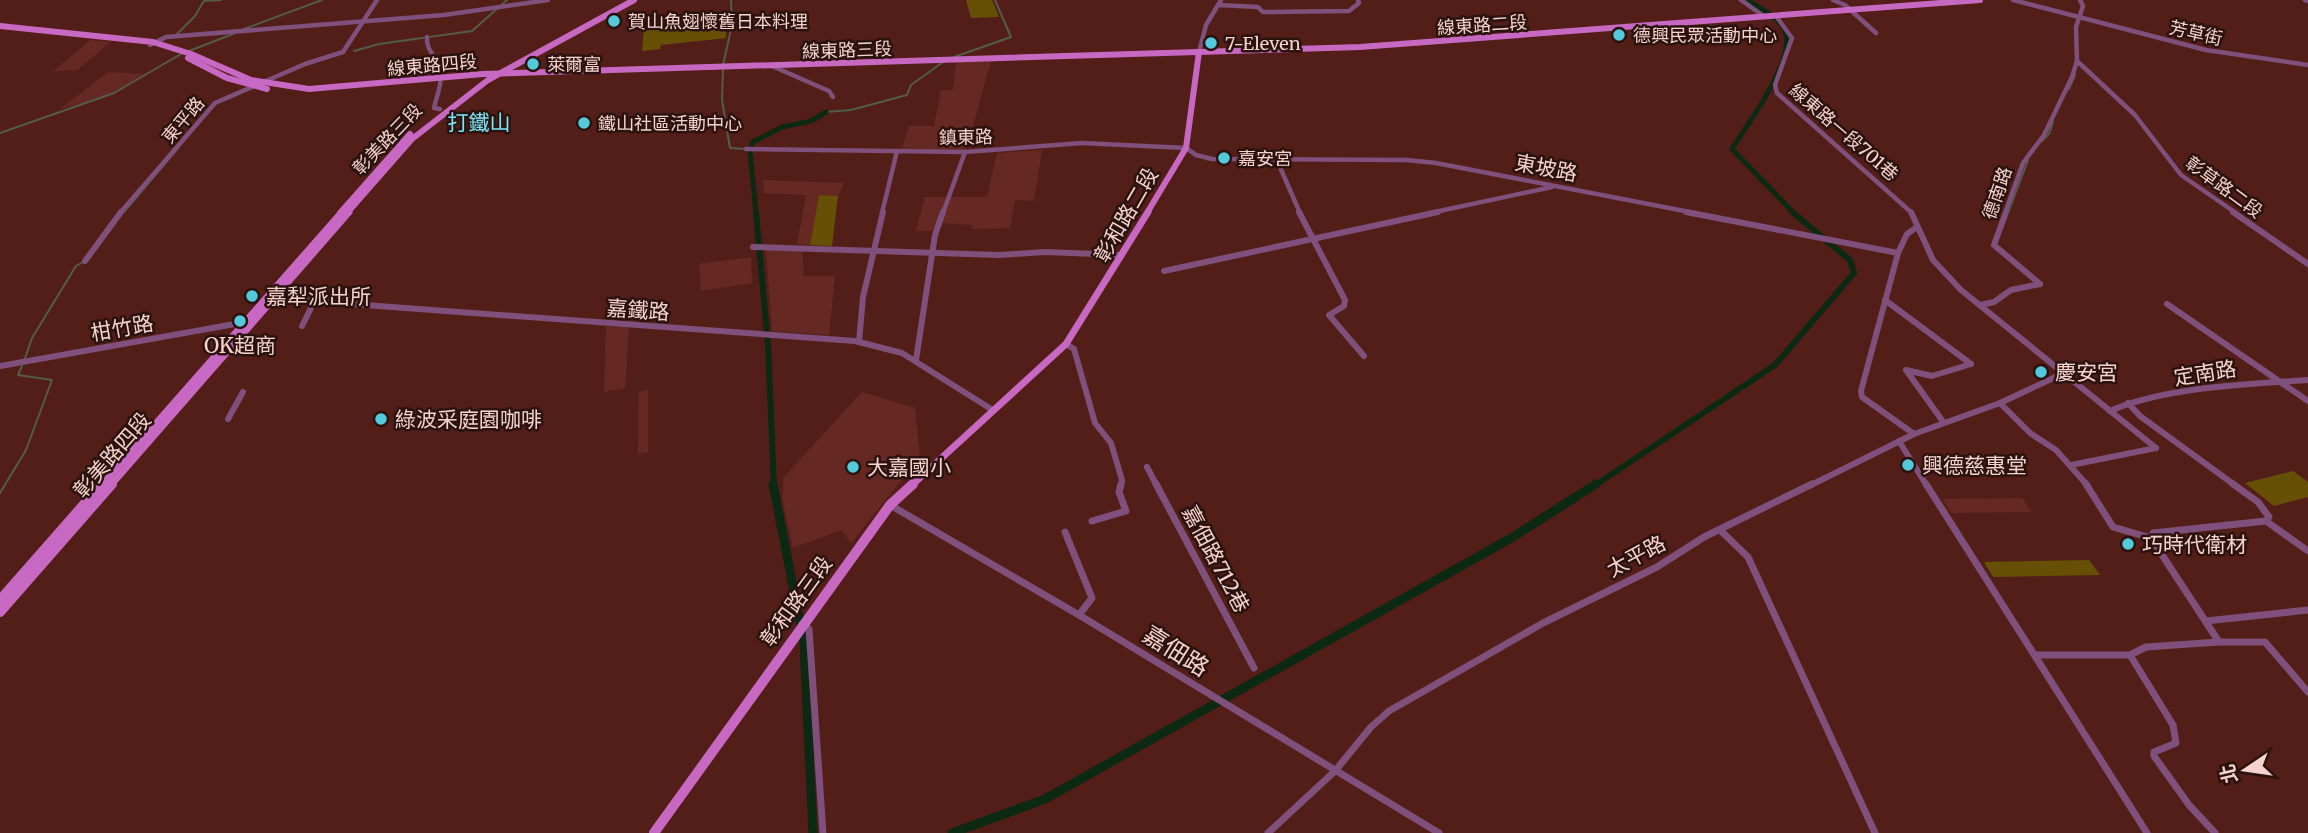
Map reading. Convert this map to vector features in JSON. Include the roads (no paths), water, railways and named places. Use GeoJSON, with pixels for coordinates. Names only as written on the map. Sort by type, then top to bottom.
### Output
{"type":"FeatureCollection","features":[{"type":"Feature","properties":{"kind":"main road","name":"彰美路三段"},"geometry":{"type":"LineString","coordinates":[[269,298],[401,142],[440,109],[490,75],[626,0]]}},
{"type":"Feature","properties":{"kind":"main road","name":"彰美路三段"},"geometry":{"type":"LineString","coordinates":[[246,322],[412,139],[458,100],[490,75],[634,0]]}},
{"type":"Feature","properties":{"kind":"main road","name":"線東路二段"},"geometry":{"type":"LineString","coordinates":[[1199,52],[1419,44],[1980,0]]}},
{"type":"Feature","properties":{"kind":"main road","name":"線東路四段"},"geometry":{"type":"LineString","coordinates":[[0,28],[152,44],[265,83],[309,89],[490,75]]}},
{"type":"Feature","properties":{"kind":"main road","name":"線東路四段"},"geometry":{"type":"LineString","coordinates":[[152,44],[254,87],[315,92],[490,75]]}},
{"type":"Feature","properties":{"kind":"main road","name":"線東路三段"},"geometry":{"type":"LineString","coordinates":[[490,75],[1199,52]]}},
{"type":"Feature","properties":{"kind":"main road","name":"彰和路二段"},"geometry":{"type":"LineString","coordinates":[[991,410],[1066,344],[1080,326],[1186,148],[1199,52]]}},
{"type":"Feature","properties":{"kind":"main road"},"geometry":{"type":"LineString","coordinates":[[460,79],[468,82],[470,88]]}},
{"type":"Feature","properties":{"kind":"main road","name":"彰美路四段"},"geometry":{"type":"LineString","coordinates":[[0,600],[246,322]]}},
{"type":"Feature","properties":{"kind":"main road","name":"彰美路四段"},"geometry":{"type":"LineString","coordinates":[[0,612],[246,322]]}},
{"type":"Feature","properties":{"kind":"main road","name":"彰和路三段"},"geometry":{"type":"LineString","coordinates":[[654,833],[890,505],[991,410]]}},
{"type":"Feature","properties":{"kind":"street"},"geometry":{"type":"LineString","coordinates":[[361,22],[377,0]]}},
{"type":"Feature","properties":{"kind":"street"},"geometry":{"type":"LineString","coordinates":[[152,44],[166,37],[444,15],[548,0]]}},
{"type":"Feature","properties":{"kind":"street"},"geometry":{"type":"LineString","coordinates":[[1220,2],[1258,7],[1263,12],[1272,13],[1349,10],[1359,3],[1357,0]]}},
{"type":"Feature","properties":{"kind":"street"},"geometry":{"type":"LineString","coordinates":[[1741,0],[1772,17]]}},
{"type":"Feature","properties":{"kind":"street"},"geometry":{"type":"LineString","coordinates":[[1833,0],[1851,10],[1876,33]]}},
{"type":"Feature","properties":{"kind":"street","name":"芳草街"},"geometry":{"type":"LineString","coordinates":[[2013,0],[2227,55],[2308,65]]}},
{"type":"Feature","properties":{"kind":"street"},"geometry":{"type":"LineString","coordinates":[[2077,61],[2079,18],[2083,6],[2080,0]]}},
{"type":"Feature","properties":{"kind":"street","name":"彰和路二段"},"geometry":{"type":"LineString","coordinates":[[1199,52],[1206,24],[1220,2]]}},
{"type":"Feature","properties":{"kind":"street","name":"線東路一段701巷"},"geometry":{"type":"LineString","coordinates":[[1772,17],[1792,38],[1774,85],[1777,93],[1910,209],[1917,227]]}},
{"type":"Feature","properties":{"kind":"street","name":"東平路"},"geometry":{"type":"LineString","coordinates":[[85,261],[117,218],[169,159],[194,124],[215,103],[305,64],[343,52],[361,22]]}},
{"type":"Feature","properties":{"kind":"street"},"geometry":{"type":"LineString","coordinates":[[427,37],[426,47],[436,55],[443,79],[433,108],[440,109]]}},
{"type":"Feature","properties":{"kind":"street","name":"彰草路二段"},"geometry":{"type":"LineString","coordinates":[[2077,61],[2135,115],[2181,174],[2308,264]]}},
{"type":"Feature","properties":{"kind":"street","name":"德南路"},"geometry":{"type":"LineString","coordinates":[[1980,305],[1994,302],[2011,290],[2040,284],[1994,245],[2023,163],[2044,135],[2077,61]]}},
{"type":"Feature","properties":{"kind":"street"},"geometry":{"type":"LineString","coordinates":[[772,66],[829,91],[833,97]]}},
{"type":"Feature","properties":{"kind":"street","name":"鎮東路"},"geometry":{"type":"LineString","coordinates":[[746,149],[757,147],[965,152],[1082,143],[1186,148]]}},
{"type":"Feature","properties":{"kind":"street","name":"東坡路"},"geometry":{"type":"LineString","coordinates":[[1186,148],[1196,155],[1212,159],[1276,158],[1436,163],[1898,253]]}},
{"type":"Feature","properties":{"kind":"street"},"geometry":{"type":"LineString","coordinates":[[859,342],[863,297],[897,151]]}},
{"type":"Feature","properties":{"kind":"street"},"geometry":{"type":"LineString","coordinates":[[916,360],[935,235],[965,152]]}},
{"type":"Feature","properties":{"kind":"street"},"geometry":{"type":"LineString","coordinates":[[1276,158],[1281,182],[1301,216],[1319,260],[1345,300],[1344,306],[1329,315],[1364,356]]}},
{"type":"Feature","properties":{"kind":"street"},"geometry":{"type":"LineString","coordinates":[[1164,271],[1555,186]]}},
{"type":"Feature","properties":{"kind":"street"},"geometry":{"type":"LineString","coordinates":[[1914,434],[1862,397],[1898,253],[1907,234],[1917,227],[1933,260],[1961,290],[2156,447],[2071,465]]}},
{"type":"Feature","properties":{"kind":"street"},"geometry":{"type":"LineString","coordinates":[[755,247],[764,245],[873,249],[933,254],[999,255],[1045,252],[1122,255]]}},
{"type":"Feature","properties":{"kind":"street","name":"嘉鐵路"},"geometry":{"type":"LineString","coordinates":[[269,298],[859,342],[902,353],[916,360],[991,410]]}},
{"type":"Feature","properties":{"kind":"street"},"geometry":{"type":"LineString","coordinates":[[1885,300],[1972,365],[1932,376],[1906,370],[1944,423]]}},
{"type":"Feature","properties":{"kind":"street"},"geometry":{"type":"LineString","coordinates":[[302,326],[314,302]]}},
{"type":"Feature","properties":{"kind":"street"},"geometry":{"type":"LineString","coordinates":[[2167,304],[2308,401]]}},
{"type":"Feature","properties":{"kind":"street","name":"柑竹路"},"geometry":{"type":"LineString","coordinates":[[0,366],[246,322]]}},
{"type":"Feature","properties":{"kind":"street"},"geometry":{"type":"LineString","coordinates":[[1066,344],[1074,349],[1095,423],[1111,443],[1122,480],[1119,492],[1126,512],[1092,521]]}},
{"type":"Feature","properties":{"kind":"street","name":"太平路"},"geometry":{"type":"LineString","coordinates":[[1268,833],[1335,771],[1371,726],[1389,711],[1543,624],[1657,567],[1720,530],[1914,434],[2000,402],[2062,374]]}},
{"type":"Feature","properties":{"kind":"street","name":"定南路"},"geometry":{"type":"LineString","coordinates":[[2110,411],[2128,404],[2227,386],[2308,380]]}},
{"type":"Feature","properties":{"kind":"street"},"geometry":{"type":"LineString","coordinates":[[228,419],[243,392]]}},
{"type":"Feature","properties":{"kind":"street"},"geometry":{"type":"LineString","coordinates":[[2000,402],[2030,433],[2056,450],[2081,475],[2113,527],[2151,538],[2220,642]]}},
{"type":"Feature","properties":{"kind":"street"},"geometry":{"type":"LineString","coordinates":[[2128,404],[2258,502],[2269,517],[2266,521]]}},
{"type":"Feature","properties":{"kind":"street"},"geometry":{"type":"LineString","coordinates":[[1899,441],[2147,833]]}},
{"type":"Feature","properties":{"kind":"street","name":"嘉佃路712巷"},"geometry":{"type":"LineString","coordinates":[[1147,467],[1254,668]]}},
{"type":"Feature","properties":{"kind":"street","name":"嘉佃路"},"geometry":{"type":"LineString","coordinates":[[890,505],[1079,615],[1439,833]]}},
{"type":"Feature","properties":{"kind":"street"},"geometry":{"type":"LineString","coordinates":[[2151,538],[2153,533],[2266,521],[2308,551]]}},
{"type":"Feature","properties":{"kind":"street"},"geometry":{"type":"LineString","coordinates":[[1720,530],[1742,548],[1748,557],[1875,833]]}},
{"type":"Feature","properties":{"kind":"street"},"geometry":{"type":"LineString","coordinates":[[1065,532],[1092,598],[1079,615]]}},
{"type":"Feature","properties":{"kind":"street"},"geometry":{"type":"LineString","coordinates":[[2206,621],[2308,610]]}},
{"type":"Feature","properties":{"kind":"street"},"geometry":{"type":"LineString","coordinates":[[799,629],[809,629],[823,833]]}},
{"type":"Feature","properties":{"kind":"street"},"geometry":{"type":"LineString","coordinates":[[2035,655],[2130,654],[2146,647],[2265,642],[2308,692]]}},
{"type":"Feature","properties":{"kind":"street"},"geometry":{"type":"LineString","coordinates":[[2130,654],[2177,736],[2176,743],[2159,749],[2154,752],[2154,756],[2182,795],[2215,833]]}},
{"type":"Feature","properties":{"kind":"waterway"},"geometry":{"type":"LineString","coordinates":[[177,34],[195,16],[204,1],[221,0]]}},
{"type":"Feature","properties":{"kind":"waterway"},"geometry":{"type":"LineString","coordinates":[[244,29],[322,0]]}},
{"type":"Feature","properties":{"kind":"waterway"},"geometry":{"type":"LineString","coordinates":[[354,51],[379,44],[472,31],[507,0]]}},
{"type":"Feature","properties":{"kind":"waterway"},"geometry":{"type":"LineString","coordinates":[[723,65],[732,25],[731,0]]}},
{"type":"Feature","properties":{"kind":"waterway"},"geometry":{"type":"LineString","coordinates":[[954,57],[1011,37],[995,0]]}},
{"type":"Feature","properties":{"kind":"waterway"},"geometry":{"type":"LineString","coordinates":[[1747,0],[1778,21],[1785,31],[1786,43],[1777,75],[1732,149],[1794,213]]}},
{"type":"Feature","properties":{"kind":"waterway"},"geometry":{"type":"LineString","coordinates":[[189,51],[233,34]]}},
{"type":"Feature","properties":{"kind":"waterway"},"geometry":{"type":"LineString","coordinates":[[0,133],[114,93],[181,54]]}},
{"type":"Feature","properties":{"kind":"waterway"},"geometry":{"type":"LineString","coordinates":[[826,112],[851,110],[907,95],[911,85],[943,62]]}},
{"type":"Feature","properties":{"kind":"waterway"},"geometry":{"type":"LineString","coordinates":[[723,70],[722,100],[730,148],[746,149]]}},
{"type":"Feature","properties":{"kind":"waterway"},"geometry":{"type":"LineString","coordinates":[[2069,89],[2075,75]]}},
{"type":"Feature","properties":{"kind":"waterway"},"geometry":{"type":"LineString","coordinates":[[756,213],[750,151],[753,142],[782,127],[811,121],[826,112]]}},
{"type":"Feature","properties":{"kind":"waterway"},"geometry":{"type":"LineString","coordinates":[[2042,141],[2049,134],[2053,122]]}},
{"type":"Feature","properties":{"kind":"waterway"},"geometry":{"type":"LineString","coordinates":[[124,212],[179,147]]}},
{"type":"Feature","properties":{"kind":"waterway"},"geometry":{"type":"LineString","coordinates":[[2008,213],[2028,160]]}},
{"type":"Feature","properties":{"kind":"waterway"},"geometry":{"type":"LineString","coordinates":[[756,212],[768,345],[774,486]]}},
{"type":"Feature","properties":{"kind":"waterway"},"geometry":{"type":"LineString","coordinates":[[1594,486],[1775,365],[1854,273],[1850,260],[1792,212]]}},
{"type":"Feature","properties":{"kind":"waterway"},"geometry":{"type":"LineString","coordinates":[[24,361],[32,338],[76,266],[83,262]]}},
{"type":"Feature","properties":{"kind":"waterway"},"geometry":{"type":"LineString","coordinates":[[0,493],[26,450],[52,380],[18,375],[22,366]]}},
{"type":"Feature","properties":{"kind":"waterway"},"geometry":{"type":"LineString","coordinates":[[773,484],[804,643],[813,833]]}},
{"type":"Feature","properties":{"kind":"waterway"},"geometry":{"type":"LineString","coordinates":[[952,833],[1045,799],[1513,537],[1596,484]]}},
{"type":"Feature","properties":{"kind":"place","name":"賀山魚翅懷舊日本料理"},"geometry":{"type":"Point","coordinates":[614,21]}},
{"type":"Feature","properties":{"kind":"place","name":"德興民眾活動中心"},"geometry":{"type":"Point","coordinates":[1619,35]}},
{"type":"Feature","properties":{"kind":"place","name":"7-Eleven"},"geometry":{"type":"Point","coordinates":[1211,43]}},
{"type":"Feature","properties":{"kind":"place","name":"萊爾富"},"geometry":{"type":"Point","coordinates":[533,64]}},
{"type":"Feature","properties":{"kind":"place","name":"鐵山社區活動中心"},"geometry":{"type":"Point","coordinates":[584,123]}},
{"type":"Feature","properties":{"kind":"place","name":"嘉安宮"},"geometry":{"type":"Point","coordinates":[1224,158]}},
{"type":"Feature","properties":{"kind":"place","name":"嘉犁派出所"},"geometry":{"type":"Point","coordinates":[252,296]}},
{"type":"Feature","properties":{"kind":"place","name":"OK超商"},"geometry":{"type":"Point","coordinates":[240,321]}},
{"type":"Feature","properties":{"kind":"place","name":"慶安宮"},"geometry":{"type":"Point","coordinates":[2041,372]}},
{"type":"Feature","properties":{"kind":"place","name":"綠波采庭園咖啡"},"geometry":{"type":"Point","coordinates":[381,419]}},
{"type":"Feature","properties":{"kind":"place","name":"興德慈惠堂"},"geometry":{"type":"Point","coordinates":[1908,465]}},
{"type":"Feature","properties":{"kind":"place","name":"大嘉國小"},"geometry":{"type":"Point","coordinates":[853,467]}},
{"type":"Feature","properties":{"kind":"place","name":"巧時代衛材"},"geometry":{"type":"Point","coordinates":[2128,544]}},
{"type":"Feature","properties":{"kind":"district","name":"打鐵山"},"geometry":{"type":"Point","coordinates":[479,122]}}]}
